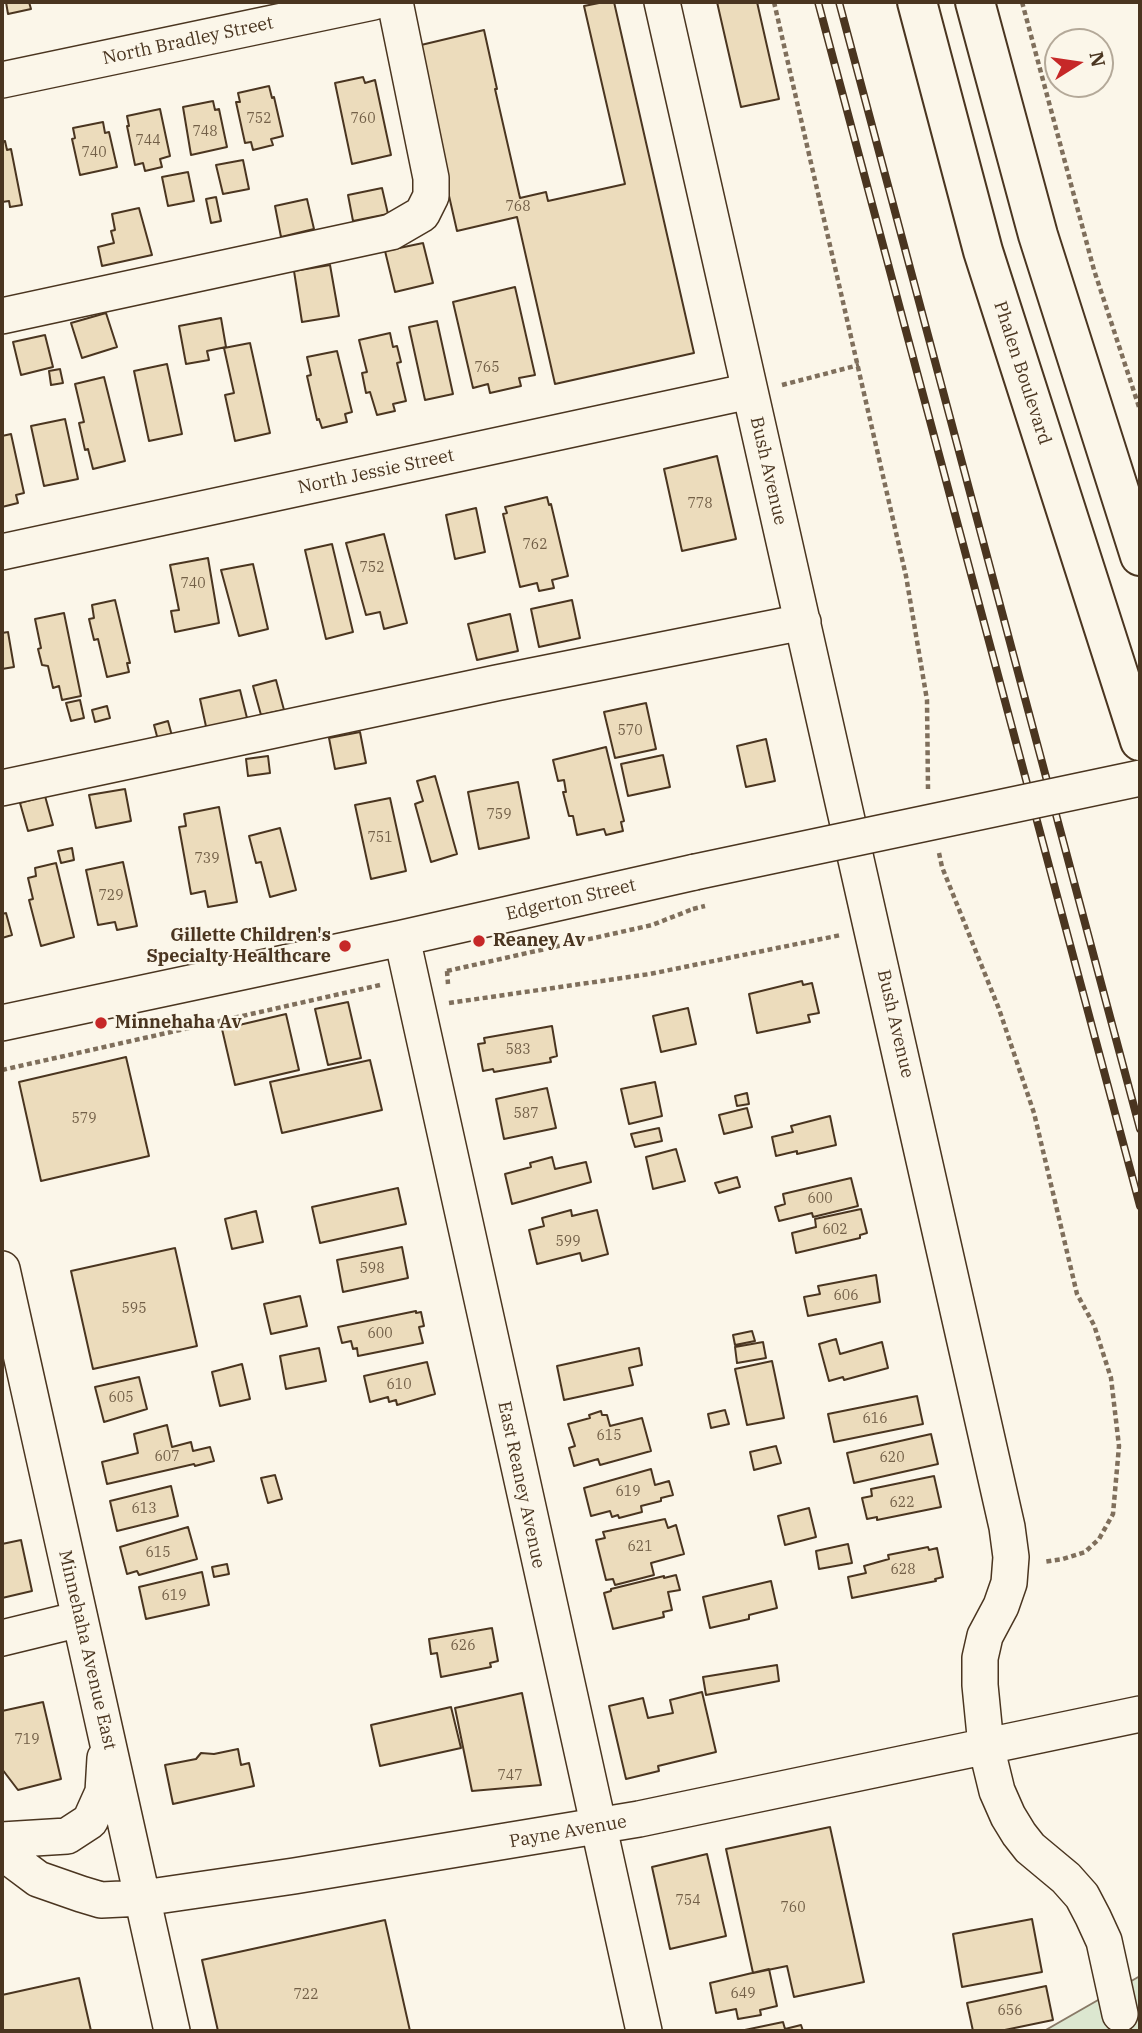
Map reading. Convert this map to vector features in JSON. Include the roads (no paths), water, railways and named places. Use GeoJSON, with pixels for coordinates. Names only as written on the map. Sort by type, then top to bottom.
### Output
{"type":"FeatureCollection","features":[{"type":"Feature","properties":{"kind":"main road","name":"Phalen Boulevard"},"geometry":{"type":"LineString","coordinates":[[917,2],[983,251],[1140,741]]}},
{"type":"Feature","properties":{"kind":"main road"},"geometry":{"type":"LineString","coordinates":[[975,2],[1038,235],[1140,556]]}},
{"type":"Feature","properties":{"kind":"street","name":"North Bradley Street"},"geometry":{"type":"LineString","coordinates":[[2,80],[373,2]]}},
{"type":"Feature","properties":{"kind":"street"},"geometry":{"type":"LineString","coordinates":[[2,316],[391,232],[422,214],[431,196],[431,178],[395,2]]}},
{"type":"Feature","properties":{"kind":"street","name":"Bush Avenue"},"geometry":{"type":"LineString","coordinates":[[663,2],[1007,1527],[1011,1556],[1009,1583],[1001,1606],[985,1636],[981,1658],[980,1685],[986,1746],[997,1791],[1019,1834],[1066,1878],[1082,1896],[1093,1917],[1104,1941],[1120,2014]]}},
{"type":"Feature","properties":{"kind":"street","name":"North Jessie Street"},"geometry":{"type":"LineString","coordinates":[[2,552],[750,391]]}},
{"type":"Feature","properties":{"kind":"street"},"geometry":{"type":"LineString","coordinates":[[2,788],[496,683],[803,622]]}},
{"type":"Feature","properties":{"kind":"street","name":"Edgerton Street"},"geometry":{"type":"LineString","coordinates":[[2,1023],[1140,778]]}},
{"type":"Feature","properties":{"kind":"street","name":"East Reaney Avenue"},"geometry":{"type":"LineString","coordinates":[[401,938],[644,2031]]}},
{"type":"Feature","properties":{"kind":"street","name":"Minnehaha Avenue East"},"geometry":{"type":"LineString","coordinates":[[2,1269],[14,1379],[80,1619],[172,2031]]}},
{"type":"Feature","properties":{"kind":"street"},"geometry":{"type":"LineString","coordinates":[[2,1638],[80,1619]]}},
{"type":"Feature","properties":{"kind":"street","name":"Payne Avenue"},"geometry":{"type":"LineString","coordinates":[[2,1853],[38,1879],[81,1894],[101,1900],[143,1898],[294,1877],[598,1826],[1140,1714]]}},
{"type":"Feature","properties":{"kind":"street"},"geometry":{"type":"LineString","coordinates":[[2,1840],[67,1836],[90,1821],[103,1793],[106,1730]]}},
{"type":"Feature","properties":{"kind":"railway"},"geometry":{"type":"LineString","coordinates":[[818,2],[1140,1206]]}},
{"type":"Feature","properties":{"kind":"railway"},"geometry":{"type":"LineString","coordinates":[[839,2],[1140,1129]]}},
{"type":"Feature","properties":{"kind":"place","name":"Reaney Av"},"geometry":{"type":"Point","coordinates":[479,941]}},
{"type":"Feature","properties":{"kind":"place","name":"Gillette Children's Specialty Healthcare"},"geometry":{"type":"Point","coordinates":[345,946]}},
{"type":"Feature","properties":{"kind":"place","name":"Minnehaha Av"},"geometry":{"type":"Point","coordinates":[101,1023]}}]}
